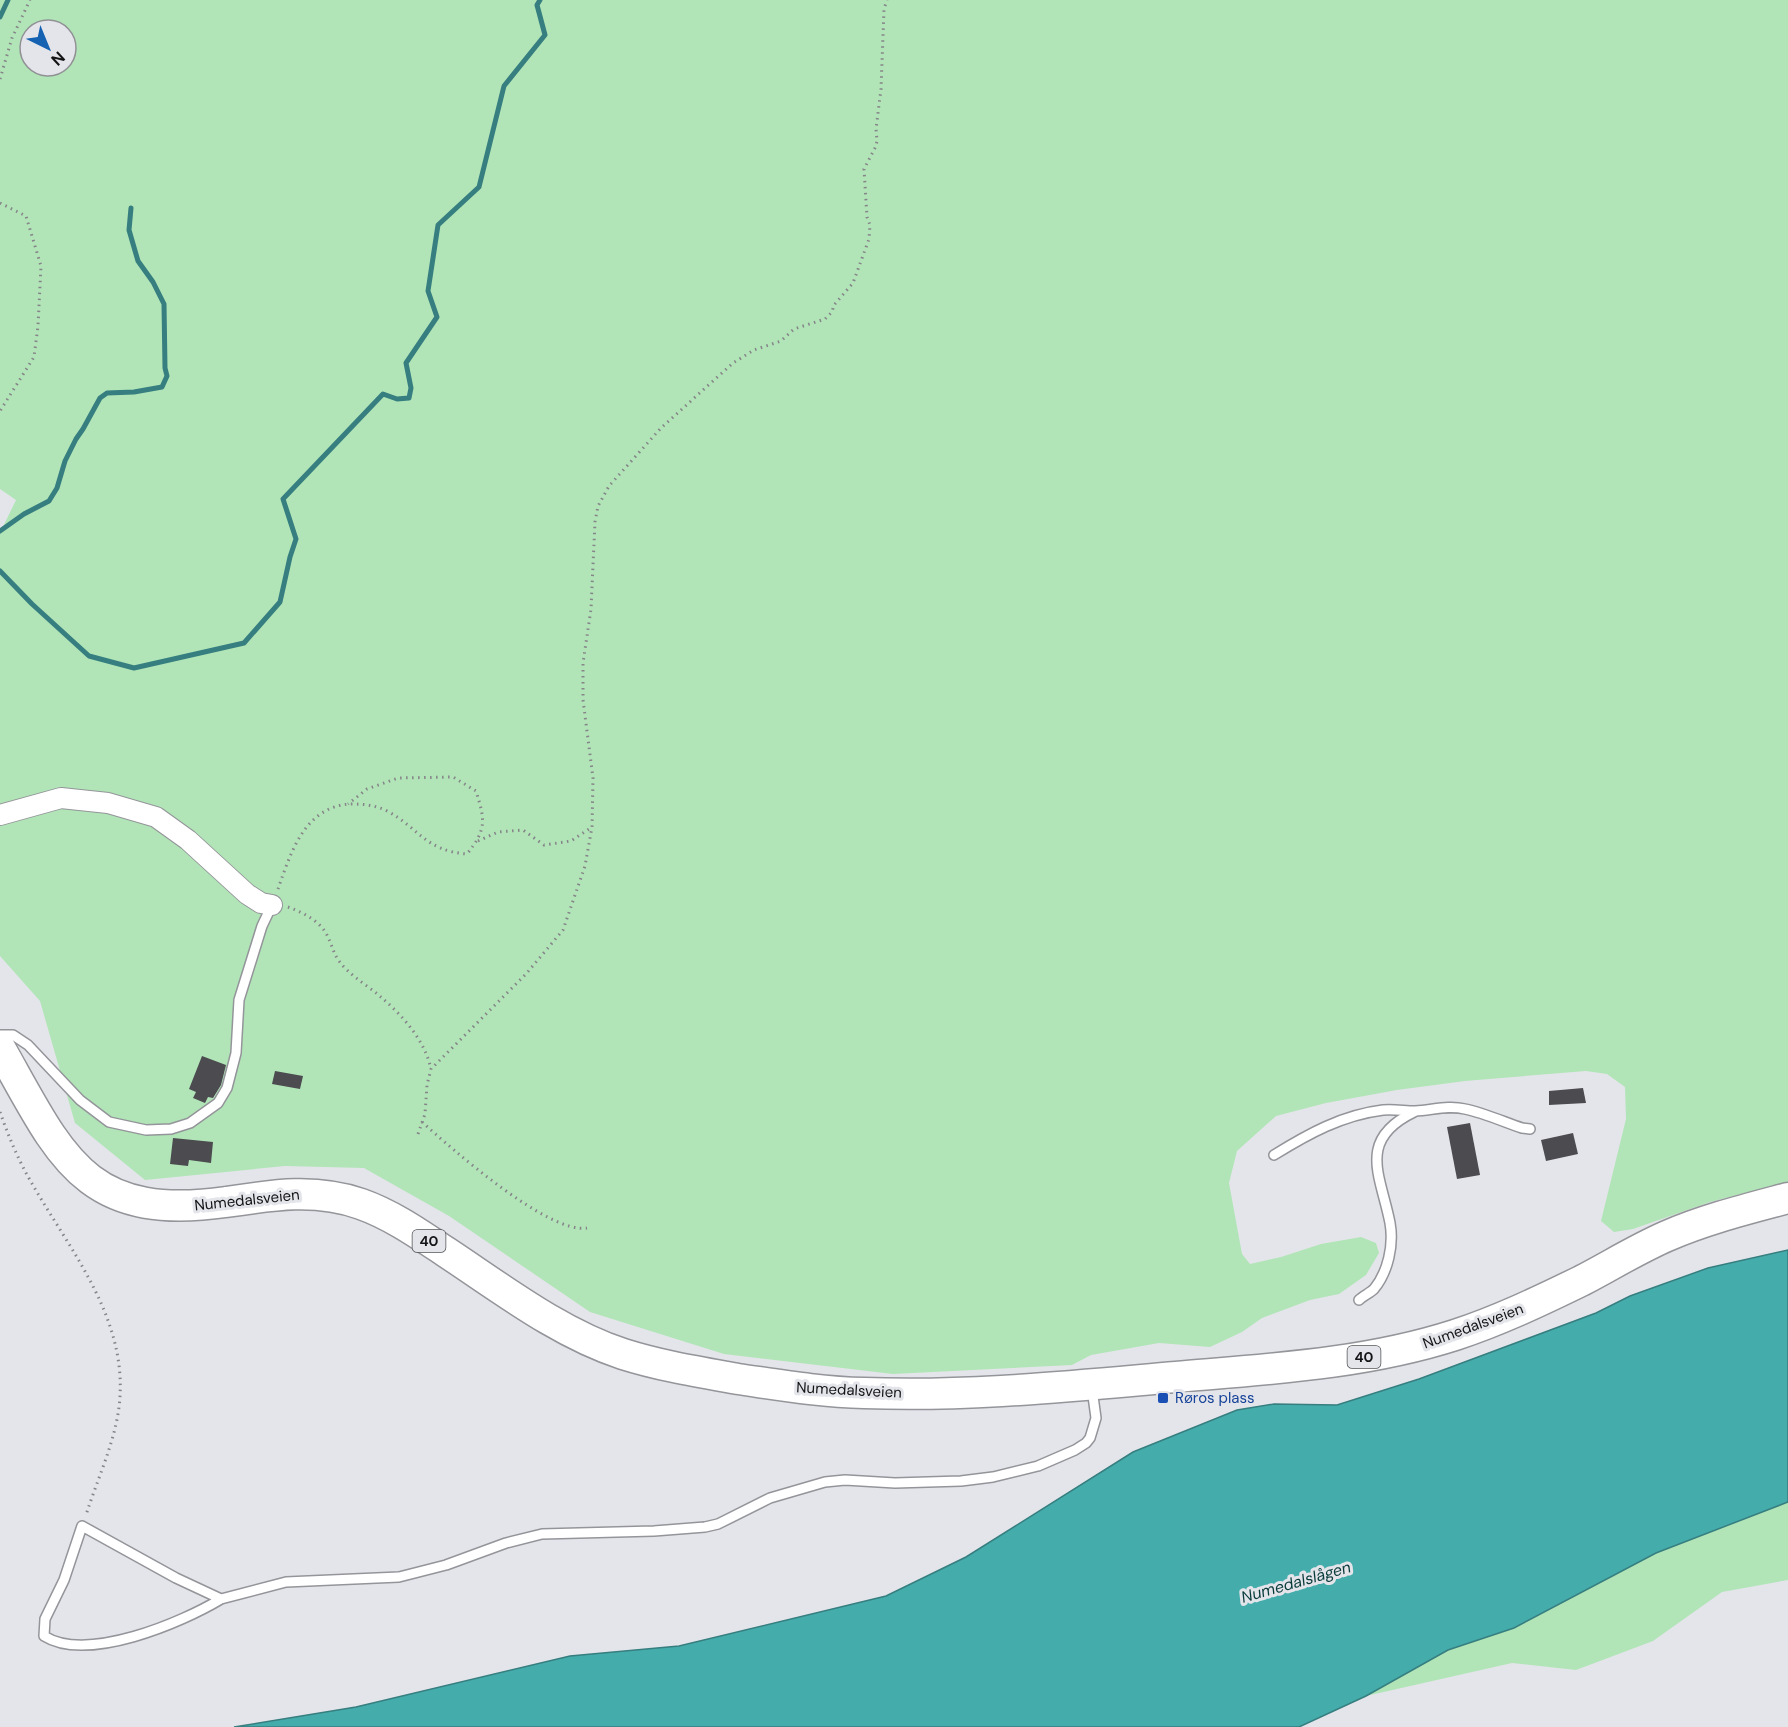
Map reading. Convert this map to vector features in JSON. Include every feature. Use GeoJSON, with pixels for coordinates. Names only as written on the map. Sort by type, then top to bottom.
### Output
{"type":"FeatureCollection","features":[{"type":"Feature","properties":{"kind":"main road","name":"Numedalsveien"},"geometry":{"type":"LineString","coordinates":[[0,1048],[50,1133],[70,1161],[83,1175],[107,1191],[137,1202],[186,1206],[288,1194],[311,1194],[360,1204],[411,1229],[543,1315],[580,1336],[618,1352],[694,1372],[827,1391],[935,1393],[1091,1384],[1301,1366],[1362,1358],[1411,1348],[1471,1330],[1582,1280],[1644,1246],[1685,1228],[1788,1198]]}},
{"type":"Feature","properties":{"kind":"street"},"geometry":{"type":"LineString","coordinates":[[0,815],[61,798],[108,803],[156,817],[188,840],[248,894],[261,903],[272,905]]}},
{"type":"Feature","properties":{"kind":"lane"},"geometry":{"type":"LineString","coordinates":[[0,1035],[13,1035],[28,1045],[80,1100],[109,1122],[146,1130],[171,1129],[190,1123],[218,1103],[227,1088],[236,1053],[239,1000],[262,927],[272,905]]}},
{"type":"Feature","properties":{"kind":"lane"},"geometry":{"type":"LineString","coordinates":[[1274,1155],[1310,1133],[1337,1121],[1363,1113],[1386,1110],[1416,1111],[1445,1106],[1466,1109],[1530,1129]]}},
{"type":"Feature","properties":{"kind":"lane"},"geometry":{"type":"LineString","coordinates":[[1359,1300],[1373,1290],[1382,1276],[1388,1262],[1391,1245],[1391,1224],[1377,1174],[1379,1147],[1391,1126],[1416,1111]]}},
{"type":"Feature","properties":{"kind":"lane"},"geometry":{"type":"LineString","coordinates":[[221,1599],[176,1578],[82,1526],[64,1580],[45,1619],[44,1636],[53,1642],[72,1646],[117,1640],[150,1632],[204,1609],[221,1599],[286,1582],[399,1577],[446,1565],[506,1543],[542,1534],[654,1531],[705,1527],[718,1524],[770,1498],[825,1482],[845,1480],[895,1483],[961,1481],[993,1477],[1053,1460],[1086,1443],[1095,1425],[1091,1384]]}},
{"type":"Feature","properties":{"kind":"path"},"geometry":{"type":"LineString","coordinates":[[0,79],[12,38],[30,0]]}},
{"type":"Feature","properties":{"kind":"path"},"geometry":{"type":"LineString","coordinates":[[431,1069],[526,974],[564,930],[585,866],[592,827],[593,778],[583,700],[583,663],[591,609],[595,522],[598,506],[609,486],[661,428],[733,363],[754,351],[782,341],[794,329],[825,319],[854,283],[869,239],[870,225],[867,217],[864,169],[876,146],[884,9],[887,0]]}},
{"type":"Feature","properties":{"kind":"path"},"geometry":{"type":"LineString","coordinates":[[0,203],[26,216],[40,266],[38,326],[34,357],[0,411]]}},
{"type":"Feature","properties":{"kind":"path"},"geometry":{"type":"LineString","coordinates":[[348,804],[367,789],[398,778],[453,777],[476,791],[485,818],[477,841],[467,854],[454,853],[423,839],[388,811],[370,804],[333,807],[320,813],[304,828],[272,905],[279,904],[299,911],[317,922],[326,934],[333,954],[346,969],[383,998],[415,1034],[428,1053],[431,1069],[425,1114],[418,1134]]}},
{"type":"Feature","properties":{"kind":"path"},"geometry":{"type":"LineString","coordinates":[[477,841],[498,832],[523,830],[544,845],[571,841],[592,827]]}},
{"type":"Feature","properties":{"kind":"path"},"geometry":{"type":"LineString","coordinates":[[0,1112],[26,1172],[79,1261],[99,1300],[111,1330],[116,1351],[120,1395],[117,1419],[82,1526]]}},
{"type":"Feature","properties":{"kind":"path"},"geometry":{"type":"LineString","coordinates":[[422,1122],[484,1176],[510,1194],[555,1221],[577,1229],[587,1228]]}},
{"type":"Feature","properties":{"kind":"green space"},"geometry":{"type":"Polygon","coordinates":[[[0,0],[1788,0],[1788,1182],[1710,1202],[1633,1229],[1614,1232],[1601,1221],[1626,1119],[1625,1087],[1607,1074],[1586,1071],[1465,1081],[1326,1103],[1276,1116],[1237,1151],[1229,1183],[1242,1254],[1250,1264],[1321,1244],[1361,1237],[1376,1243],[1379,1253],[1366,1275],[1339,1294],[1310,1300],[1262,1318],[1242,1332],[1210,1347],[1159,1343],[1091,1355],[1072,1365],[893,1374],[724,1354],[590,1312],[449,1216],[364,1168],[285,1166],[145,1180],[75,1123],[40,1001],[0,956],[0,533],[16,500],[0,489],[0,0]]]}},
{"type":"Feature","properties":{"kind":"green space"},"geometry":{"type":"Polygon","coordinates":[[[1788,1502],[1788,1580],[1722,1592],[1653,1641],[1576,1670],[1512,1663],[1366,1696],[1448,1650],[1514,1628],[1656,1553],[1788,1502]]]}},
{"type":"Feature","properties":{"kind":"water","name":"Numedalslågen"},"geometry":{"type":"Polygon","coordinates":[[[1788,1250],[1788,1502],[1656,1553],[1514,1628],[1448,1650],[1366,1696],[1299,1727],[234,1727],[356,1707],[570,1656],[679,1646],[886,1596],[966,1557],[1133,1452],[1237,1410],[1274,1404],[1337,1405],[1419,1379],[1596,1313],[1630,1296],[1708,1268],[1788,1250]]]}},
{"type":"Feature","properties":{"kind":"building"},"geometry":{"type":"Polygon","coordinates":[[[202,1056],[226,1065],[221,1085],[213,1098],[208,1097],[205,1103],[193,1098],[196,1092],[189,1089],[202,1056]]]}},
{"type":"Feature","properties":{"kind":"building"},"geometry":{"type":"Polygon","coordinates":[[[275,1071],[303,1076],[300,1089],[272,1084],[275,1071]]]}},
{"type":"Feature","properties":{"kind":"building"},"geometry":{"type":"Polygon","coordinates":[[[1583,1088],[1586,1103],[1549,1105],[1549,1091],[1583,1088]]]}},
{"type":"Feature","properties":{"kind":"building"},"geometry":{"type":"Polygon","coordinates":[[[1470,1123],[1480,1175],[1457,1179],[1447,1127],[1470,1123]]]}},
{"type":"Feature","properties":{"kind":"building"},"geometry":{"type":"Polygon","coordinates":[[[1573,1133],[1578,1154],[1546,1161],[1541,1140],[1573,1133]]]}},
{"type":"Feature","properties":{"kind":"building"},"geometry":{"type":"Polygon","coordinates":[[[173,1138],[213,1142],[211,1163],[189,1160],[188,1166],[170,1164],[173,1138]]]}},
{"type":"Feature","properties":{"kind":"waterway"},"geometry":{"type":"LineString","coordinates":[[0,17],[8,0]]}},
{"type":"Feature","properties":{"kind":"waterway"},"geometry":{"type":"LineString","coordinates":[[0,571],[89,656],[134,668],[244,643],[280,602],[296,539],[283,499],[383,394],[397,399],[409,398],[411,388],[406,363],[437,317],[428,291],[438,225],[479,187],[504,86],[545,35],[537,5],[540,0]]}},
{"type":"Feature","properties":{"kind":"waterway"},"geometry":{"type":"LineString","coordinates":[[0,531],[24,514],[49,501],[57,488],[65,461],[100,398],[107,393],[134,392],[162,387],[167,376],[164,304],[153,282],[138,261],[129,230],[131,208]]}},
{"type":"Feature","properties":{"kind":"place","name":"Røros plass"},"geometry":{"type":"Point","coordinates":[1163,1398]}}]}
